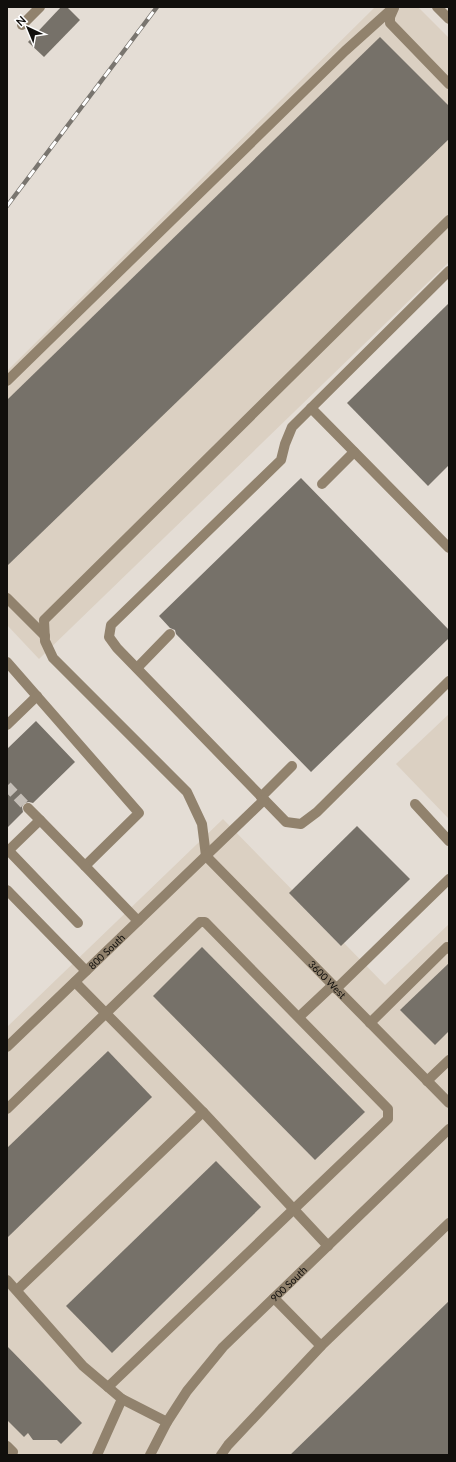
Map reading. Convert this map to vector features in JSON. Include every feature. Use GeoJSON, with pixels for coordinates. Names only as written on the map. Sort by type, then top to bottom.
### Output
{"type":"FeatureCollection","features":[{"type":"Feature","properties":{"kind":"street"},"geometry":{"type":"LineString","coordinates":[[22,25],[40,7]]}},
{"type":"Feature","properties":{"kind":"street"},"geometry":{"type":"LineString","coordinates":[[394,7],[390,17],[390,23],[449,84]]}},
{"type":"Feature","properties":{"kind":"street"},"geometry":{"type":"LineString","coordinates":[[7,381],[328,67],[394,7]]}},
{"type":"Feature","properties":{"kind":"street"},"geometry":{"type":"LineString","coordinates":[[437,7],[449,19]]}},
{"type":"Feature","properties":{"kind":"street"},"geometry":{"type":"LineString","coordinates":[[206,856],[202,824],[187,792],[53,658],[45,641],[44,620],[449,220]]}},
{"type":"Feature","properties":{"kind":"street"},"geometry":{"type":"LineString","coordinates":[[449,271],[292,427],[284,444],[281,460],[111,625],[109,637],[117,648],[286,822],[301,824],[317,812],[449,681]]}},
{"type":"Feature","properties":{"kind":"street"},"geometry":{"type":"LineString","coordinates":[[311,408],[447,542]]}},
{"type":"Feature","properties":{"kind":"street"},"geometry":{"type":"LineString","coordinates":[[322,484],[354,452]]}},
{"type":"Feature","properties":{"kind":"street"},"geometry":{"type":"LineString","coordinates":[[7,598],[45,636]]}},
{"type":"Feature","properties":{"kind":"street"},"geometry":{"type":"LineString","coordinates":[[137,668],[170,634]]}},
{"type":"Feature","properties":{"kind":"street"},"geometry":{"type":"LineString","coordinates":[[7,662],[139,813],[85,866]]}},
{"type":"Feature","properties":{"kind":"street"},"geometry":{"type":"LineString","coordinates":[[7,725],[37,696]]}},
{"type":"Feature","properties":{"kind":"street","name":"800 South"},"geometry":{"type":"LineString","coordinates":[[7,1047],[206,856],[292,766]]}},
{"type":"Feature","properties":{"kind":"street"},"geometry":{"type":"LineString","coordinates":[[415,804],[449,841]]}},
{"type":"Feature","properties":{"kind":"street"},"geometry":{"type":"LineString","coordinates":[[28,808],[138,921]]}},
{"type":"Feature","properties":{"kind":"street"},"geometry":{"type":"LineString","coordinates":[[40,820],[8,851],[78,923]]}},
{"type":"Feature","properties":{"kind":"street","name":"3600 West"},"geometry":{"type":"LineString","coordinates":[[206,856],[449,1103]]}},
{"type":"Feature","properties":{"kind":"street"},"geometry":{"type":"LineString","coordinates":[[299,1017],[335,987],[449,879]]}},
{"type":"Feature","properties":{"kind":"street"},"geometry":{"type":"LineString","coordinates":[[7,890],[86,971]]}},
{"type":"Feature","properties":{"kind":"street"},"geometry":{"type":"LineString","coordinates":[[7,1109],[200,922],[206,922],[388,1109],[388,1119],[108,1387]]}},
{"type":"Feature","properties":{"kind":"street"},"geometry":{"type":"LineString","coordinates":[[370,1023],[447,947],[449,949]]}},
{"type":"Feature","properties":{"kind":"street"},"geometry":{"type":"LineString","coordinates":[[75,982],[105,1014],[204,1112],[328,1246]]}},
{"type":"Feature","properties":{"kind":"street"},"geometry":{"type":"LineString","coordinates":[[427,1081],[449,1060]]}},
{"type":"Feature","properties":{"kind":"street"},"geometry":{"type":"LineString","coordinates":[[17,1290],[204,1112]]}},
{"type":"Feature","properties":{"kind":"street","name":"900 South"},"geometry":{"type":"LineString","coordinates":[[150,1455],[167,1422],[187,1391],[236,1334],[449,1129]]}},
{"type":"Feature","properties":{"kind":"street"},"geometry":{"type":"LineString","coordinates":[[221,1455],[228,1444],[321,1346],[449,1223]]}},
{"type":"Feature","properties":{"kind":"street"},"geometry":{"type":"LineString","coordinates":[[7,1280],[83,1366],[122,1399],[167,1422]]}},
{"type":"Feature","properties":{"kind":"street"},"geometry":{"type":"LineString","coordinates":[[274,1298],[321,1346]]}},
{"type":"Feature","properties":{"kind":"street"},"geometry":{"type":"LineString","coordinates":[[97,1455],[122,1399]]}},
{"type":"Feature","properties":{"kind":"shaded area"},"geometry":{"type":"Polygon","coordinates":[[[375,7],[418,7],[449,38],[449,262],[39,659],[7,625],[7,371],[375,7]]]}},
{"type":"Feature","properties":{"kind":"shaded area"},"geometry":{"type":"Polygon","coordinates":[[[449,714],[449,819],[396,764],[449,714]]]}},
{"type":"Feature","properties":{"kind":"shaded area"},"geometry":{"type":"Polygon","coordinates":[[[223,819],[385,985],[449,924],[449,1455],[7,1455],[7,1027],[223,819]]]}},
{"type":"Feature","properties":{"kind":"building"},"geometry":{"type":"Polygon","coordinates":[[[61,7],[67,7],[80,20],[44,57],[28,42],[61,7]]]}},
{"type":"Feature","properties":{"kind":"building"},"geometry":{"type":"Polygon","coordinates":[[[380,37],[449,106],[449,139],[7,566],[7,400],[380,37]]]}},
{"type":"Feature","properties":{"kind":"building"},"geometry":{"type":"Polygon","coordinates":[[[449,303],[449,465],[428,486],[347,403],[449,303]]]}},
{"type":"Feature","properties":{"kind":"building"},"geometry":{"type":"Polygon","coordinates":[[[301,478],[449,630],[449,638],[311,772],[176,634],[175,630],[170,628],[159,616],[301,478]]]}},
{"type":"Feature","properties":{"kind":"building"},"geometry":{"type":"Polygon","coordinates":[[[36,721],[75,762],[33,803],[24,803],[22,807],[23,812],[7,828],[7,749],[36,721]]]}},
{"type":"Feature","properties":{"kind":"building"},"geometry":{"type":"Polygon","coordinates":[[[357,826],[410,879],[341,946],[289,893],[357,826]]]}},
{"type":"Feature","properties":{"kind":"building"},"geometry":{"type":"Polygon","coordinates":[[[202,947],[365,1112],[315,1160],[153,996],[202,947]]]}},
{"type":"Feature","properties":{"kind":"building"},"geometry":{"type":"Polygon","coordinates":[[[449,963],[449,1031],[435,1045],[400,1010],[449,963]]]}},
{"type":"Feature","properties":{"kind":"building"},"geometry":{"type":"Polygon","coordinates":[[[108,1051],[152,1097],[7,1238],[7,1148],[108,1051]]]}},
{"type":"Feature","properties":{"kind":"building"},"geometry":{"type":"Polygon","coordinates":[[[216,1161],[261,1207],[112,1353],[66,1306],[216,1161]]]}},
{"type":"Feature","properties":{"kind":"building"},"geometry":{"type":"Polygon","coordinates":[[[449,1301],[449,1455],[290,1455],[449,1301]]]}},
{"type":"Feature","properties":{"kind":"building"},"geometry":{"type":"Polygon","coordinates":[[[7,1346],[82,1423],[61,1444],[57,1440],[33,1440],[28,1433],[24,1437],[7,1420],[7,1346]]]}},
{"type":"Feature","properties":{"kind":"tunnel"},"geometry":{"type":"LineString","coordinates":[[7,786],[28,808]]}},
{"type":"Feature","properties":{"kind":"railway"},"geometry":{"type":"LineString","coordinates":[[7,206],[157,7]]}}]}
